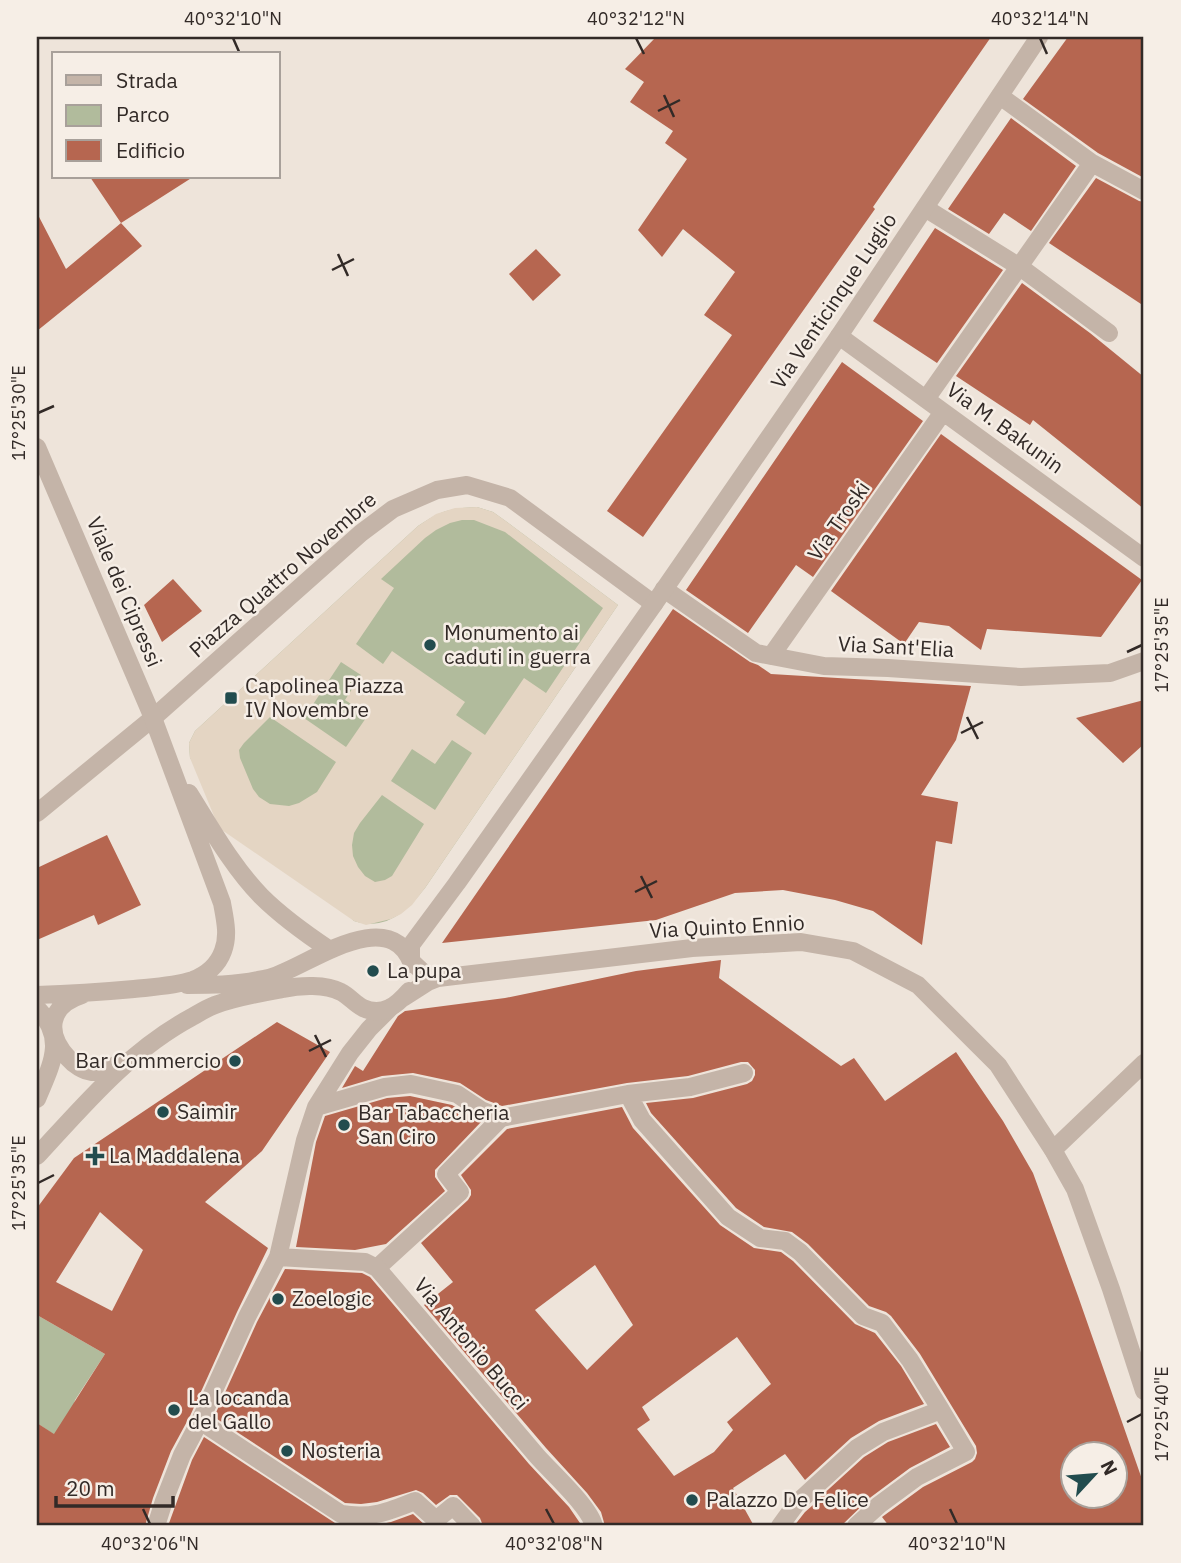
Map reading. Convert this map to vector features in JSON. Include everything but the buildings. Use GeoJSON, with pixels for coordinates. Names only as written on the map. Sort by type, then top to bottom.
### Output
{"type":"FeatureCollection","features":[{"type":"Feature","properties":{"kind":"street","name":"Via Venticinque Luglio"},"geometry":{"type":"LineString","coordinates":[[659,596],[839,336],[1039,37]]}},
{"type":"Feature","properties":{"kind":"street"},"geometry":{"type":"LineString","coordinates":[[1000,96],[1091,163],[1144,191]]}},
{"type":"Feature","properties":{"kind":"street"},"geometry":{"type":"LineString","coordinates":[[926,399],[1091,163]]}},
{"type":"Feature","properties":{"kind":"street"},"geometry":{"type":"LineString","coordinates":[[925,208],[1020,267],[1109,333]]}},
{"type":"Feature","properties":{"kind":"street","name":"Via M. Bakunin"},"geometry":{"type":"LineString","coordinates":[[839,336],[1144,558]]}},
{"type":"Feature","properties":{"kind":"street","name":"Via Troski"},"geometry":{"type":"LineString","coordinates":[[771,656],[943,411]]}},
{"type":"Feature","properties":{"kind":"street","name":"Viale dei Cipressi"},"geometry":{"type":"LineString","coordinates":[[37,447],[153,718],[167,757]]}},
{"type":"Feature","properties":{"kind":"street","name":"Piazza Quattro Novembre"},"geometry":{"type":"LineString","coordinates":[[37,813],[153,718],[361,533],[393,509],[437,490],[467,485],[510,498],[659,596]]}},
{"type":"Feature","properties":{"kind":"street"},"geometry":{"type":"LineString","coordinates":[[438,978],[425,974],[411,961],[411,945],[659,596]]}},
{"type":"Feature","properties":{"kind":"street","name":"Via Sant'Elia"},"geometry":{"type":"LineString","coordinates":[[659,596],[756,653],[824,666],[1021,677],[1110,673],[1144,661]]}},
{"type":"Feature","properties":{"kind":"street"},"geometry":{"type":"LineString","coordinates":[[167,757],[214,834],[242,873],[260,894],[303,932],[330,950]]}},
{"type":"Feature","properties":{"kind":"street"},"geometry":{"type":"LineString","coordinates":[[167,757],[222,903],[227,936],[223,954],[211,970],[194,979],[172,985]]}},
{"type":"Feature","properties":{"kind":"street"},"geometry":{"type":"LineString","coordinates":[[37,995],[257,981],[284,973],[349,942],[373,937],[386,939],[405,951],[414,971],[412,987],[369,1029],[350,1053],[316,1107],[305,1140],[278,1257],[183,1455],[156,1526]]}},
{"type":"Feature","properties":{"kind":"street","name":"Via Quinto Ennio"},"geometry":{"type":"LineString","coordinates":[[396,1003],[438,978],[692,948],[801,942],[853,951],[918,985],[998,1065],[1075,1189],[1144,1391]]}},
{"type":"Feature","properties":{"kind":"street"},"geometry":{"type":"LineString","coordinates":[[37,1156],[91,1097],[138,1053],[166,1032],[215,1005],[290,987],[332,989],[341,992],[363,1008],[374,1011],[396,1003]]}},
{"type":"Feature","properties":{"kind":"street"},"geometry":{"type":"LineString","coordinates":[[37,1099],[54,1058],[56,1015],[65,1003],[89,993]]}},
{"type":"Feature","properties":{"kind":"street"},"geometry":{"type":"LineString","coordinates":[[37,1008],[47,1020],[65,1055],[76,1066],[92,1072],[108,1069],[138,1053]]}},
{"type":"Feature","properties":{"kind":"street"},"geometry":{"type":"LineString","coordinates":[[1053,1150],[1144,1063]]}},
{"type":"Feature","properties":{"kind":"street"},"geometry":{"type":"LineString","coordinates":[[316,1107],[385,1087],[411,1084],[457,1094],[481,1110],[501,1118],[628,1094],[690,1087],[744,1073]]}},
{"type":"Feature","properties":{"kind":"street"},"geometry":{"type":"LineString","coordinates":[[628,1094],[642,1121],[728,1217],[760,1238],[785,1241],[800,1252],[863,1316],[882,1323],[910,1360],[966,1452],[917,1477],[856,1526]]}},
{"type":"Feature","properties":{"kind":"street"},"geometry":{"type":"LineString","coordinates":[[278,1257],[365,1262],[377,1268],[460,1192],[446,1174],[501,1118]]}},
{"type":"Feature","properties":{"kind":"street","name":"Via Antonio Bucci"},"geometry":{"type":"LineString","coordinates":[[377,1268],[575,1498],[592,1519],[594,1526]]}},
{"type":"Feature","properties":{"kind":"street"},"geometry":{"type":"LineString","coordinates":[[780,1526],[796,1504],[857,1448],[883,1432],[942,1410]]}},
{"type":"Feature","properties":{"kind":"street"},"geometry":{"type":"LineString","coordinates":[[200,1421],[341,1514],[385,1514],[415,1501],[436,1520],[453,1506],[472,1526]]}},
{"type":"Feature","properties":{"kind":"green space"},"geometry":{"type":"Polygon","coordinates":[[[477,507],[493,512],[618,605],[418,897],[403,912],[386,921],[354,921],[190,758],[189,743],[195,731],[418,526],[446,511],[477,507]]]}},
{"type":"Feature","properties":{"kind":"green space"},"geometry":{"type":"Polygon","coordinates":[[[37,1315],[105,1354],[75,1400],[65,1442],[37,1423],[37,1315]]]}},
{"type":"Feature","properties":{"kind":"shaded area"},"geometry":{"type":"Polygon","coordinates":[[[477,507],[493,512],[618,605],[412,905],[391,919],[366,925],[354,921],[219,828],[190,758],[189,743],[195,731],[418,526],[436,514],[455,508],[477,507]],[[474,520],[450,523],[425,538],[381,579],[394,588],[356,644],[383,664],[392,651],[465,702],[456,715],[485,735],[524,678],[546,693],[603,608],[505,532],[474,520]],[[341,662],[304,718],[346,747],[368,715],[345,700],[361,675],[341,662]],[[270,717],[239,750],[240,758],[253,789],[270,804],[289,806],[317,792],[336,762],[270,717]],[[452,740],[435,764],[412,749],[391,781],[435,810],[472,753],[452,740]],[[382,795],[354,833],[353,856],[365,876],[375,882],[392,876],[424,824],[382,795]]]}},
{"type":"Feature","properties":{"kind":"place","name":"Monumento ai caduti in guerra"},"geometry":{"type":"Point","coordinates":[430,645]}},
{"type":"Feature","properties":{"kind":"place","name":"Capolinea Piazza IV Novembre"},"geometry":{"type":"Point","coordinates":[231,698]}},
{"type":"Feature","properties":{"kind":"place","name":"La pupa"},"geometry":{"type":"Point","coordinates":[373,971]}},
{"type":"Feature","properties":{"kind":"place","name":"Bar Commercio"},"geometry":{"type":"Point","coordinates":[235,1061]}},
{"type":"Feature","properties":{"kind":"place","name":"Saimir"},"geometry":{"type":"Point","coordinates":[163,1112]}},
{"type":"Feature","properties":{"kind":"place","name":"Bar Tabaccheria San Ciro"},"geometry":{"type":"Point","coordinates":[344,1125]}},
{"type":"Feature","properties":{"kind":"place","name":"La Maddalena"},"geometry":{"type":"Point","coordinates":[95,1156]}},
{"type":"Feature","properties":{"kind":"place","name":"Zoelogic"},"geometry":{"type":"Point","coordinates":[278,1299]}},
{"type":"Feature","properties":{"kind":"place","name":"La locanda del Gallo"},"geometry":{"type":"Point","coordinates":[174,1410]}},
{"type":"Feature","properties":{"kind":"place","name":"Nosteria"},"geometry":{"type":"Point","coordinates":[287,1451]}},
{"type":"Feature","properties":{"kind":"place","name":"Palazzo De Felice"},"geometry":{"type":"Point","coordinates":[692,1500]}}]}
